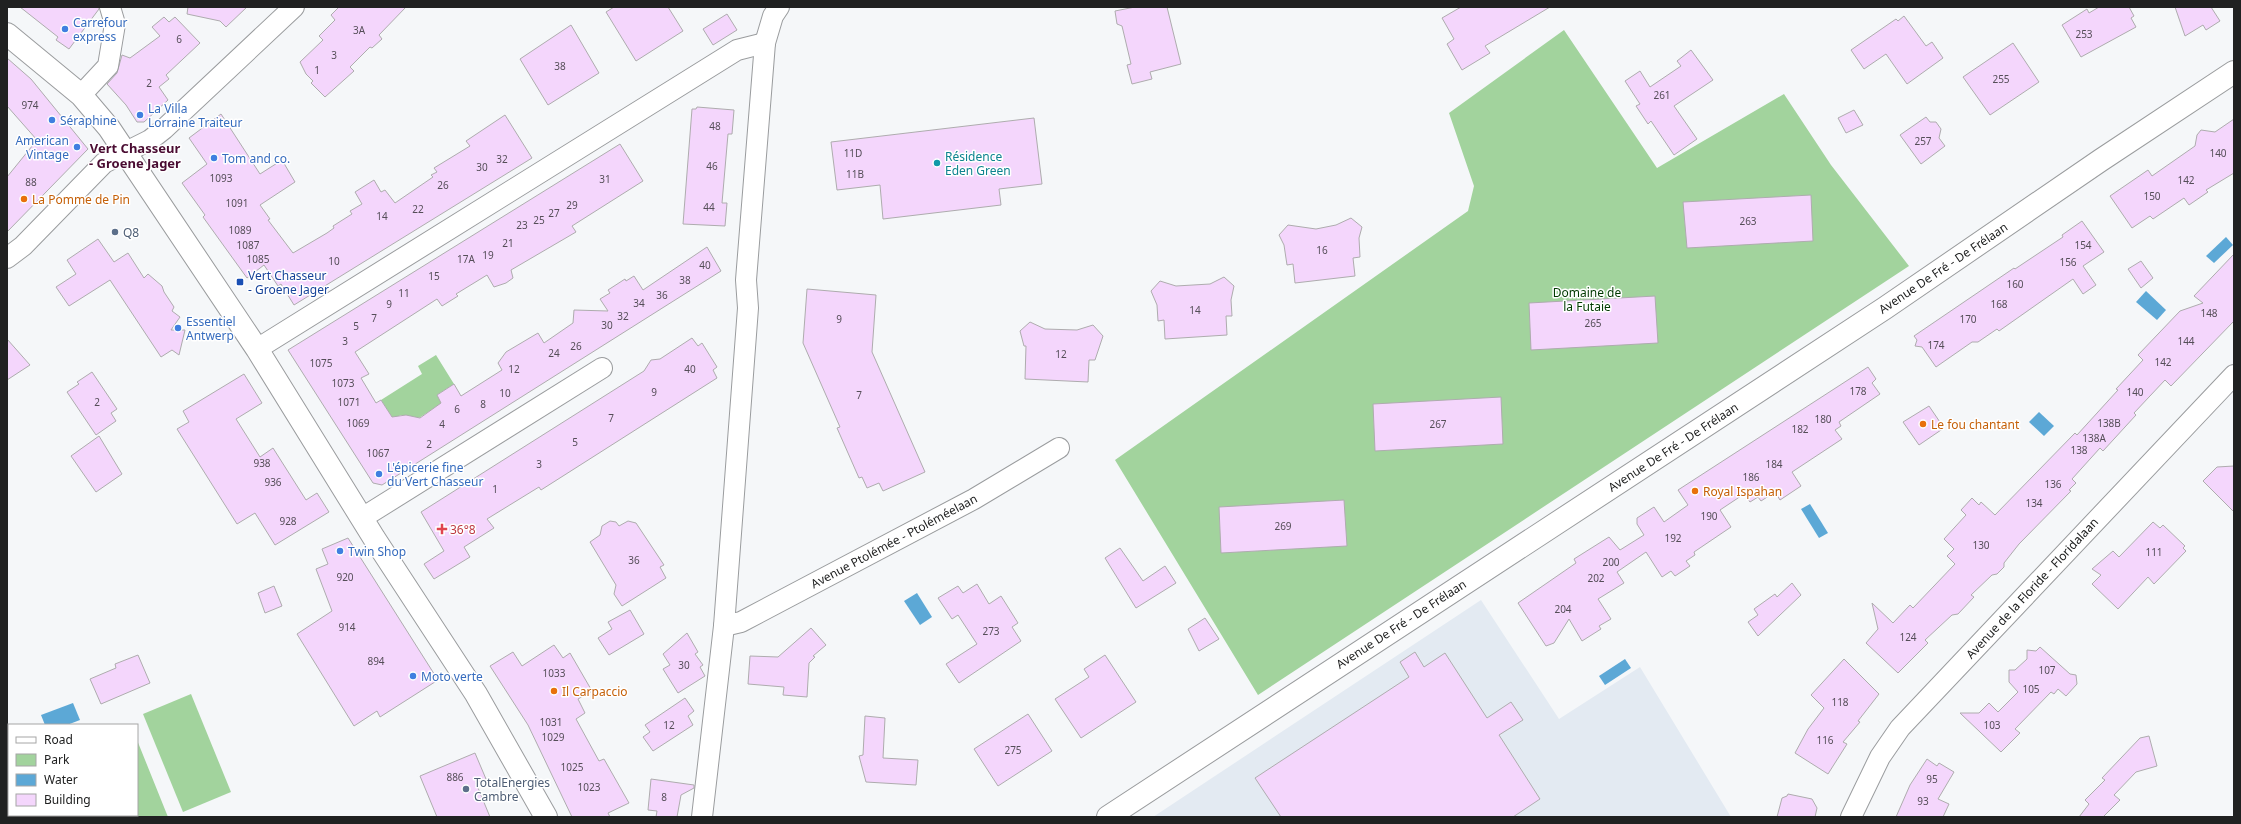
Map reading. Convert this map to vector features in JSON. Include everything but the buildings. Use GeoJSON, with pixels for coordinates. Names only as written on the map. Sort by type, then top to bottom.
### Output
{"type":"FeatureCollection","features":[{"type":"Feature","properties":{"kind":"main road"},"geometry":{"type":"LineString","coordinates":[[7,34],[81,94],[109,128],[257,349],[362,518],[476,694],[546,817]]}},
{"type":"Feature","properties":{"kind":"main road","name":"Avenue De Fré - De Frélaan"},"geometry":{"type":"LineString","coordinates":[[1108,817],[1885,308],[2101,160],[2234,72]]}},
{"type":"Feature","properties":{"kind":"street"},"geometry":{"type":"LineString","coordinates":[[81,94],[108,66],[115,24],[110,7]]}},
{"type":"Feature","properties":{"kind":"street"},"geometry":{"type":"LineString","coordinates":[[7,258],[23,246],[104,163],[150,140],[164,129],[294,7]]}},
{"type":"Feature","properties":{"kind":"street"},"geometry":{"type":"LineString","coordinates":[[702,817],[724,626],[748,308],[746,280],[765,43],[773,16],[779,7]]}},
{"type":"Feature","properties":{"kind":"street"},"geometry":{"type":"LineString","coordinates":[[257,349],[737,50],[765,43]]}},
{"type":"Feature","properties":{"kind":"street"},"geometry":{"type":"LineString","coordinates":[[362,518],[602,368]]}},
{"type":"Feature","properties":{"kind":"street","name":"Avenue de la Floride - Floridalaan"},"geometry":{"type":"LineString","coordinates":[[1851,817],[1880,757],[1900,728],[2234,375]]}},
{"type":"Feature","properties":{"kind":"street","name":"Avenue Ptolémée - Ptoléméelaan"},"geometry":{"type":"LineString","coordinates":[[724,626],[741,622],[974,499],[1059,448]]}},
{"type":"Feature","properties":{"kind":"shaded area"},"geometry":{"type":"Polygon","coordinates":[[[1481,600],[1559,719],[1640,667],[1731,817],[1153,817],[1481,600]]]}},
{"type":"Feature","properties":{"kind":"green space","name":"Domaine de la Futaie"},"geometry":{"type":"Polygon","coordinates":[[[1564,30],[1657,168],[1784,94],[1831,165],[1909,266],[1258,695],[1115,460],[1468,211],[1474,186],[1449,113],[1564,30]]]}},
{"type":"Feature","properties":{"kind":"green space"},"geometry":{"type":"Polygon","coordinates":[[[436,355],[454,384],[437,395],[442,403],[419,418],[401,415],[393,419],[381,400],[422,374],[418,366],[436,355]]]}},
{"type":"Feature","properties":{"kind":"green space"},"geometry":{"type":"Polygon","coordinates":[[[191,694],[231,792],[183,812],[143,714],[191,694]]]}},
{"type":"Feature","properties":{"kind":"green space"},"geometry":{"type":"Polygon","coordinates":[[[138,742],[168,817],[24,817],[138,816],[138,742]]]}},
{"type":"Feature","properties":{"kind":"water"},"geometry":{"type":"Polygon","coordinates":[[[2226,237],[2233,245],[2214,263],[2206,256],[2226,237]]]}},
{"type":"Feature","properties":{"kind":"water"},"geometry":{"type":"Polygon","coordinates":[[[2146,291],[2166,310],[2157,320],[2136,302],[2146,291]]]}},
{"type":"Feature","properties":{"kind":"water"},"geometry":{"type":"Polygon","coordinates":[[[2039,412],[2054,426],[2044,436],[2029,422],[2039,412]]]}},
{"type":"Feature","properties":{"kind":"water"},"geometry":{"type":"Polygon","coordinates":[[[1810,504],[1828,533],[1819,538],[1801,509],[1810,504]]]}},
{"type":"Feature","properties":{"kind":"water"},"geometry":{"type":"Polygon","coordinates":[[[917,593],[932,617],[920,625],[904,601],[917,593]]]}},
{"type":"Feature","properties":{"kind":"water"},"geometry":{"type":"Polygon","coordinates":[[[1625,659],[1631,668],[1605,685],[1599,676],[1625,659]]]}},
{"type":"Feature","properties":{"kind":"water"},"geometry":{"type":"Polygon","coordinates":[[[73,703],[80,720],[70,724],[45,724],[41,715],[73,703]]]}},
{"type":"Feature","properties":{"kind":"place","name":"Carrefour express"},"geometry":{"type":"Point","coordinates":[65,29]}},
{"type":"Feature","properties":{"kind":"place","name":"La Villa Lorraine Traiteur"},"geometry":{"type":"Point","coordinates":[140,115]}},
{"type":"Feature","properties":{"kind":"place","name":"Séraphine"},"geometry":{"type":"Point","coordinates":[52,120]}},
{"type":"Feature","properties":{"kind":"place","name":"American Vintage"},"geometry":{"type":"Point","coordinates":[77,147]}},
{"type":"Feature","properties":{"kind":"place","name":"Tom and co."},"geometry":{"type":"Point","coordinates":[214,158]}},
{"type":"Feature","properties":{"kind":"place","name":"Résidence Eden Green"},"geometry":{"type":"Point","coordinates":[937,163]}},
{"type":"Feature","properties":{"kind":"place","name":"La Pomme de Pin"},"geometry":{"type":"Point","coordinates":[24,199]}},
{"type":"Feature","properties":{"kind":"place","name":"Q8"},"geometry":{"type":"Point","coordinates":[115,232]}},
{"type":"Feature","properties":{"kind":"place","name":"Vert Chasseur - Groene Jager"},"geometry":{"type":"Point","coordinates":[240,282]}},
{"type":"Feature","properties":{"kind":"place","name":"Essentiel Antwerp"},"geometry":{"type":"Point","coordinates":[178,328]}},
{"type":"Feature","properties":{"kind":"place","name":"Le fou chantant"},"geometry":{"type":"Point","coordinates":[1923,424]}},
{"type":"Feature","properties":{"kind":"place","name":"L'épicerie fine du Vert Chasseur"},"geometry":{"type":"Point","coordinates":[379,474]}},
{"type":"Feature","properties":{"kind":"place","name":"Royal Ispahan"},"geometry":{"type":"Point","coordinates":[1695,491]}},
{"type":"Feature","properties":{"kind":"place","name":"36°8"},"geometry":{"type":"Point","coordinates":[442,529]}},
{"type":"Feature","properties":{"kind":"place","name":"Twin Shop"},"geometry":{"type":"Point","coordinates":[340,551]}},
{"type":"Feature","properties":{"kind":"place","name":"Moto verte"},"geometry":{"type":"Point","coordinates":[413,676]}},
{"type":"Feature","properties":{"kind":"place","name":"Il Carpaccio"},"geometry":{"type":"Point","coordinates":[554,691]}},
{"type":"Feature","properties":{"kind":"place","name":"TotalEnergies Cambre"},"geometry":{"type":"Point","coordinates":[466,789]}},
{"type":"Feature","properties":{"kind":"district","name":"Vert Chasseur - Groene Jager"},"geometry":{"type":"Point","coordinates":[135,156]}}]}
